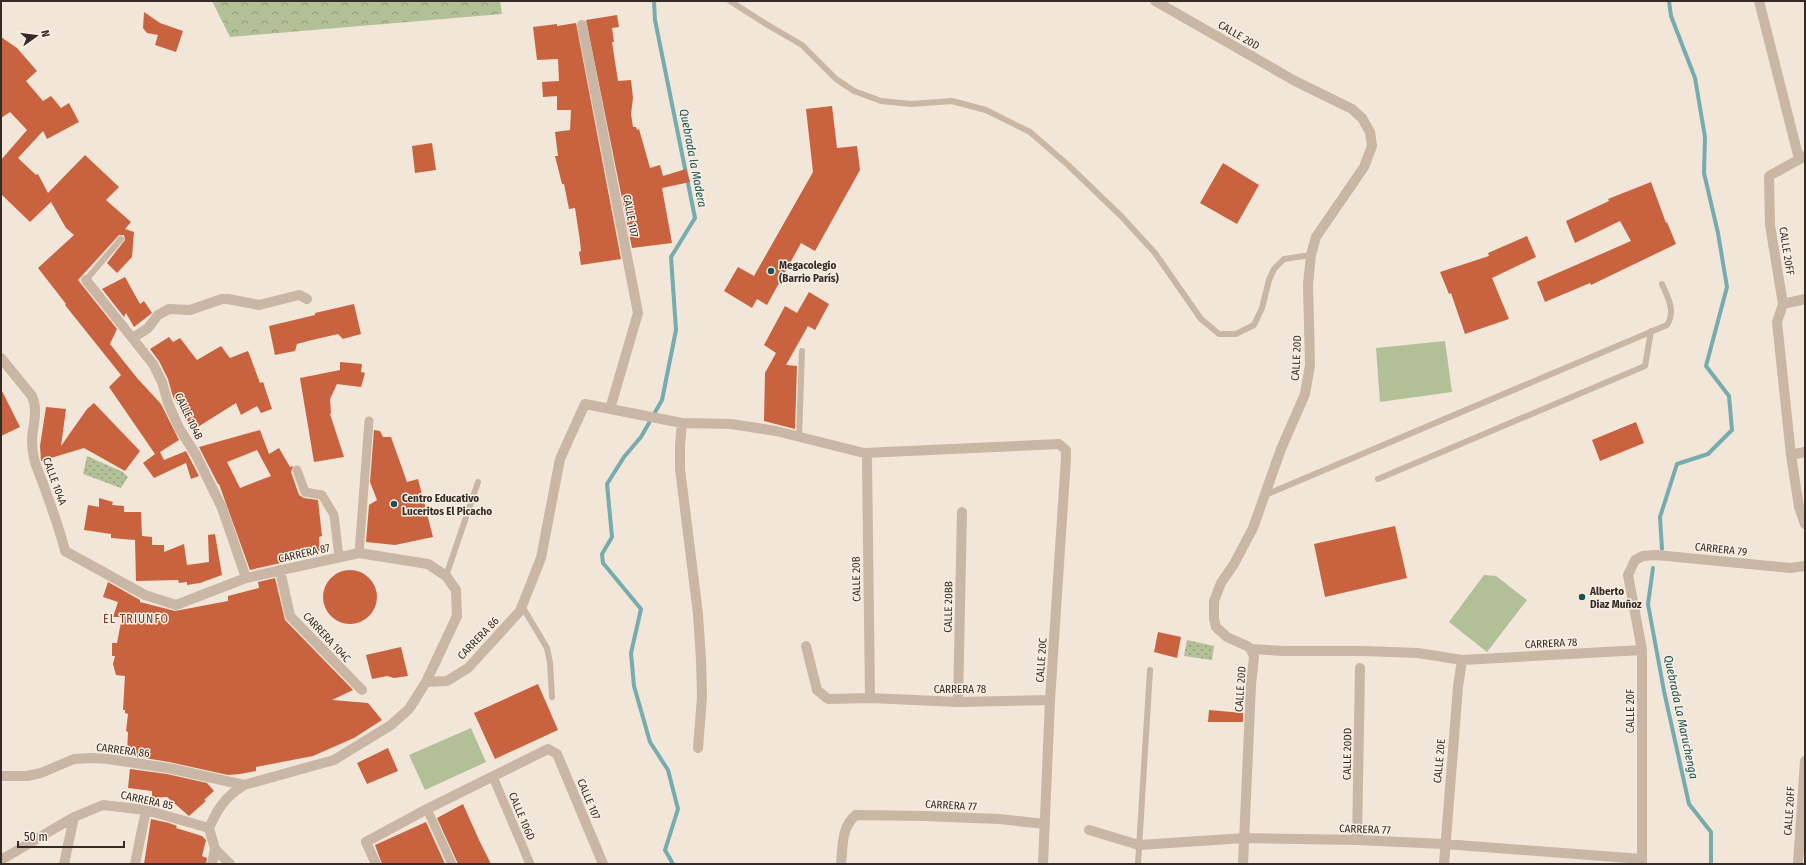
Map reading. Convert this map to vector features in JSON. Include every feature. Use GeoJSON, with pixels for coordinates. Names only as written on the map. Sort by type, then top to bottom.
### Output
{"type":"FeatureCollection","features":[{"type":"Feature","properties":{"kind":"street","name":"CALLE 20D"},"geometry":{"type":"LineString","coordinates":[[1155,1],[1295,81],[1352,108],[1362,118],[1370,132],[1372,146],[1364,167],[1316,237],[1311,255],[1308,284],[1310,365],[1305,394],[1280,449],[1253,528],[1222,583],[1214,601],[1214,619],[1216,627],[1227,637],[1251,649],[1254,657],[1251,685],[1243,864]]}},
{"type":"Feature","properties":{"kind":"street","name":"CALLE 20FF"},"geometry":{"type":"LineString","coordinates":[[1760,1],[1802,158],[1769,176],[1770,225],[1783,304],[1776,322],[1791,455],[1799,507],[1805,524]]}},
{"type":"Feature","properties":{"kind":"street","name":"CALLE 107"},"geometry":{"type":"LineString","coordinates":[[582,25],[638,313],[610,409]]}},
{"type":"Feature","properties":{"kind":"street","name":"CALLE 104B"},"geometry":{"type":"LineString","coordinates":[[86,280],[153,364],[162,382],[168,402],[179,428],[196,455],[222,508],[246,578]]}},
{"type":"Feature","properties":{"kind":"street"},"geometry":{"type":"LineString","coordinates":[[133,338],[148,328],[158,315],[169,308],[190,310],[222,299],[259,305],[299,295],[307,299]]}},
{"type":"Feature","properties":{"kind":"street"},"geometry":{"type":"LineString","coordinates":[[1783,304],[1805,299]]}},
{"type":"Feature","properties":{"kind":"street","name":"CALLE 104A"},"geometry":{"type":"LineString","coordinates":[[1,358],[32,396],[35,403],[32,441],[34,465],[60,529],[65,551]]}},
{"type":"Feature","properties":{"kind":"street","name":"CARRERA 86"},"geometry":{"type":"LineString","coordinates":[[209,828],[218,808],[234,791],[244,784],[334,760],[391,725],[410,709],[426,682],[447,681],[468,668],[520,611],[541,558],[560,459],[585,404],[610,409]]}},
{"type":"Feature","properties":{"kind":"street"},"geometry":{"type":"LineString","coordinates":[[610,409],[682,423],[731,424],[776,431],[799,438]]}},
{"type":"Feature","properties":{"kind":"street"},"geometry":{"type":"LineString","coordinates":[[359,553],[369,421]]}},
{"type":"Feature","properties":{"kind":"street"},"geometry":{"type":"LineString","coordinates":[[682,423],[680,469],[698,614],[701,660],[702,697],[698,748]]}},
{"type":"Feature","properties":{"kind":"street","name":"CALLE 20C"},"geometry":{"type":"LineString","coordinates":[[799,438],[864,453],[1059,444],[1066,450],[1050,700],[1043,864]]}},
{"type":"Feature","properties":{"kind":"street"},"geometry":{"type":"LineString","coordinates":[[1791,455],[1805,452]]}},
{"type":"Feature","properties":{"kind":"street","name":"CALLE 20B"},"geometry":{"type":"LineString","coordinates":[[867,460],[870,698]]}},
{"type":"Feature","properties":{"kind":"street"},"geometry":{"type":"LineString","coordinates":[[297,470],[305,492],[322,495],[334,515],[339,557]]}},
{"type":"Feature","properties":{"kind":"street","name":"CALLE 20BB"},"geometry":{"type":"LineString","coordinates":[[958,702],[962,512]]}},
{"type":"Feature","properties":{"kind":"street","name":"CARRERA 87"},"geometry":{"type":"LineString","coordinates":[[65,551],[145,595],[176,605],[224,588],[246,578],[359,553],[428,564],[446,576],[456,590],[457,616],[426,682]]}},
{"type":"Feature","properties":{"kind":"street","name":"CARRERA 79"},"geometry":{"type":"LineString","coordinates":[[1635,560],[1643,556],[1656,555],[1790,568],[1805,566]]}},
{"type":"Feature","properties":{"kind":"street","name":"CALLE 20F"},"geometry":{"type":"LineString","coordinates":[[1635,560],[1628,575],[1642,650],[1642,861]]}},
{"type":"Feature","properties":{"kind":"street","name":"CARRERA 104C"},"geometry":{"type":"LineString","coordinates":[[280,570],[290,616],[362,690]]}},
{"type":"Feature","properties":{"kind":"street","name":"CARRERA 78"},"geometry":{"type":"LineString","coordinates":[[806,646],[817,690],[828,699],[870,698],[958,702],[1050,700]]}},
{"type":"Feature","properties":{"kind":"street","name":"CARRERA 78"},"geometry":{"type":"LineString","coordinates":[[1251,649],[1284,652],[1362,651],[1418,653],[1462,660],[1642,650]]}},
{"type":"Feature","properties":{"kind":"street","name":"CALLE 20E"},"geometry":{"type":"LineString","coordinates":[[1444,864],[1444,844],[1458,687],[1462,660]]}},
{"type":"Feature","properties":{"kind":"street","name":"CALLE 20DD"},"geometry":{"type":"LineString","coordinates":[[1357,840],[1360,668]]}},
{"type":"Feature","properties":{"kind":"street","name":"CALLE 107"},"geometry":{"type":"LineString","coordinates":[[493,777],[548,749],[557,754],[603,864]]}},
{"type":"Feature","properties":{"kind":"street","name":"CARRERA 86"},"geometry":{"type":"LineString","coordinates":[[1,776],[27,776],[41,773],[74,759],[92,758],[168,768],[244,784]]}},
{"type":"Feature","properties":{"kind":"street","name":"CALLE 20FF"},"geometry":{"type":"LineString","coordinates":[[1798,864],[1805,761]]}},
{"type":"Feature","properties":{"kind":"street"},"geometry":{"type":"LineString","coordinates":[[376,864],[366,842],[427,809],[493,777]]}},
{"type":"Feature","properties":{"kind":"street","name":"CALLE 106D"},"geometry":{"type":"LineString","coordinates":[[493,777],[530,864]]}},
{"type":"Feature","properties":{"kind":"street","name":"CARRERA 85"},"geometry":{"type":"LineString","coordinates":[[1,860],[74,817],[103,805],[146,810],[209,828]]}},
{"type":"Feature","properties":{"kind":"street"},"geometry":{"type":"LineString","coordinates":[[427,809],[452,864]]}},
{"type":"Feature","properties":{"kind":"street"},"geometry":{"type":"LineString","coordinates":[[135,864],[146,810]]}},
{"type":"Feature","properties":{"kind":"street","name":"CARRERA 77"},"geometry":{"type":"LineString","coordinates":[[841,864],[845,829],[849,821],[856,815],[867,814],[999,819],[1045,824]]}},
{"type":"Feature","properties":{"kind":"street"},"geometry":{"type":"LineString","coordinates":[[64,864],[74,817]]}},
{"type":"Feature","properties":{"kind":"street"},"geometry":{"type":"LineString","coordinates":[[209,828],[215,849],[212,864]]}},
{"type":"Feature","properties":{"kind":"street","name":"CARRERA 77"},"geometry":{"type":"LineString","coordinates":[[1089,830],[1139,845],[1245,838],[1357,840],[1444,844],[1642,861]]}},
{"type":"Feature","properties":{"kind":"street"},"geometry":{"type":"LineString","coordinates":[[215,849],[230,864]]}},
{"type":"Feature","properties":{"kind":"lane"},"geometry":{"type":"LineString","coordinates":[[730,1],[766,24],[802,44],[836,79],[854,91],[881,101],[911,104],[952,101],[986,110],[1030,132],[1068,165],[1136,232],[1155,253],[1201,319],[1219,334],[1236,334],[1254,324],[1262,308],[1269,280],[1274,269],[1284,259],[1311,255]]}},
{"type":"Feature","properties":{"kind":"lane"},"geometry":{"type":"LineString","coordinates":[[86,280],[121,239]]}},
{"type":"Feature","properties":{"kind":"lane"},"geometry":{"type":"LineString","coordinates":[[1265,495],[1667,325],[1672,318],[1672,309],[1662,284]]}},
{"type":"Feature","properties":{"kind":"lane"},"geometry":{"type":"LineString","coordinates":[[1378,479],[1645,366],[1651,331]]}},
{"type":"Feature","properties":{"kind":"lane"},"geometry":{"type":"LineString","coordinates":[[799,438],[802,351]]}},
{"type":"Feature","properties":{"kind":"lane"},"geometry":{"type":"LineString","coordinates":[[446,576],[478,482]]}},
{"type":"Feature","properties":{"kind":"lane"},"geometry":{"type":"LineString","coordinates":[[522,606],[548,648],[552,697]]}},
{"type":"Feature","properties":{"kind":"lane"},"geometry":{"type":"LineString","coordinates":[[1138,864],[1150,670]]}},
{"type":"Feature","properties":{"kind":"green space"},"geometry":{"type":"Polygon","coordinates":[[[212,1],[500,1],[502,14],[230,37],[212,1]]]}},
{"type":"Feature","properties":{"kind":"green space"},"geometry":{"type":"Polygon","coordinates":[[[1445,341],[1452,392],[1380,402],[1376,348],[1445,341]]]}},
{"type":"Feature","properties":{"kind":"green space"},"geometry":{"type":"Polygon","coordinates":[[[87,456],[123,472],[128,477],[121,488],[83,474],[87,456]]]}},
{"type":"Feature","properties":{"kind":"green space"},"geometry":{"type":"Polygon","coordinates":[[[1484,575],[1496,576],[1527,600],[1487,652],[1449,622],[1484,575]]]}},
{"type":"Feature","properties":{"kind":"green space"},"geometry":{"type":"Polygon","coordinates":[[[1187,640],[1214,646],[1212,660],[1184,656],[1187,640]]]}},
{"type":"Feature","properties":{"kind":"green space"},"geometry":{"type":"Polygon","coordinates":[[[471,728],[486,762],[425,790],[409,755],[471,728]]]}},
{"type":"Feature","properties":{"kind":"building"},"geometry":{"type":"Polygon","coordinates":[[[144,12],[160,23],[183,31],[176,52],[155,45],[158,35],[147,33],[143,28],[144,12]]]}},
{"type":"Feature","properties":{"kind":"building"},"geometry":{"type":"Polygon","coordinates":[[[617,15],[619,27],[612,28],[614,42],[612,42],[618,81],[631,80],[633,98],[631,114],[633,127],[636,127],[637,130],[639,129],[650,168],[660,165],[663,176],[686,169],[690,182],[662,188],[672,243],[632,248],[586,20],[617,15]]]}},
{"type":"Feature","properties":{"kind":"building"},"geometry":{"type":"Polygon","coordinates":[[[576,23],[621,259],[581,265],[579,252],[581,251],[580,241],[575,208],[569,209],[564,184],[562,184],[555,156],[558,156],[555,132],[570,130],[571,110],[557,110],[557,96],[543,97],[542,82],[559,81],[558,59],[537,60],[533,27],[557,24],[557,26],[576,23]]]}},
{"type":"Feature","properties":{"kind":"building"},"geometry":{"type":"Polygon","coordinates":[[[1,37],[17,48],[37,71],[26,81],[43,101],[51,96],[61,108],[69,103],[79,122],[47,139],[43,131],[18,158],[36,175],[38,174],[48,193],[85,155],[119,187],[106,200],[131,222],[125,229],[134,232],[132,257],[117,273],[107,263],[125,240],[124,235],[119,235],[78,280],[117,329],[110,344],[137,378],[161,404],[179,440],[160,452],[164,460],[186,451],[199,476],[191,479],[186,463],[154,478],[143,463],[155,454],[109,387],[121,375],[65,305],[66,304],[38,268],[74,235],[66,228],[51,202],[30,222],[1,194],[1,160],[27,130],[10,112],[1,118],[1,37]]]}},
{"type":"Feature","properties":{"kind":"building","name":"Megacolegio (Barrio París)"},"geometry":{"type":"Polygon","coordinates":[[[832,106],[837,148],[857,146],[860,170],[815,251],[801,243],[767,305],[757,299],[752,308],[724,291],[738,267],[754,276],[813,172],[806,109],[832,106]]]}},
{"type":"Feature","properties":{"kind":"building"},"geometry":{"type":"Polygon","coordinates":[[[432,143],[436,170],[415,173],[412,146],[432,143]]]}},
{"type":"Feature","properties":{"kind":"building"},"geometry":{"type":"Polygon","coordinates":[[[1223,163],[1259,185],[1237,224],[1200,203],[1223,163]]]}},
{"type":"Feature","properties":{"kind":"building"},"geometry":{"type":"Polygon","coordinates":[[[1651,182],[1666,223],[1667,222],[1676,244],[1591,285],[1590,283],[1545,302],[1537,282],[1631,241],[1620,221],[1575,243],[1566,221],[1609,201],[1608,199],[1651,182]]]}},
{"type":"Feature","properties":{"kind":"building"},"geometry":{"type":"Polygon","coordinates":[[[1527,236],[1536,257],[1492,278],[1509,319],[1465,334],[1451,293],[1449,294],[1440,272],[1489,256],[1488,253],[1527,236]]]}},
{"type":"Feature","properties":{"kind":"building"},"geometry":{"type":"Polygon","coordinates":[[[125,277],[140,304],[144,301],[152,313],[134,327],[126,313],[124,317],[102,289],[125,277]]]}},
{"type":"Feature","properties":{"kind":"building"},"geometry":{"type":"Polygon","coordinates":[[[809,292],[829,304],[815,330],[808,326],[786,365],[797,366],[795,429],[764,421],[765,373],[776,353],[764,345],[785,306],[797,313],[809,292]]]}},
{"type":"Feature","properties":{"kind":"building"},"geometry":{"type":"Polygon","coordinates":[[[354,304],[361,334],[343,339],[338,334],[312,340],[297,344],[295,351],[275,355],[269,326],[354,304]]]}},
{"type":"Feature","properties":{"kind":"building"},"geometry":{"type":"Polygon","coordinates":[[[169,337],[173,342],[180,338],[197,360],[221,346],[230,358],[248,351],[260,383],[263,382],[272,409],[261,413],[257,406],[241,415],[236,403],[193,430],[173,397],[168,379],[159,361],[150,349],[169,337]]]}},
{"type":"Feature","properties":{"kind":"building"},"geometry":{"type":"Polygon","coordinates":[[[340,362],[362,364],[361,372],[365,373],[361,387],[337,384],[330,399],[330,414],[344,457],[314,462],[300,378],[340,370],[340,362]]]}},
{"type":"Feature","properties":{"kind":"building"},"geometry":{"type":"Polygon","coordinates":[[[1,389],[20,427],[1,436],[1,389]]]}},
{"type":"Feature","properties":{"kind":"building"},"geometry":{"type":"Polygon","coordinates":[[[94,403],[140,451],[125,471],[84,448],[41,461],[40,446],[46,407],[66,409],[61,446],[87,409],[94,403]]]}},
{"type":"Feature","properties":{"kind":"building"},"geometry":{"type":"Polygon","coordinates":[[[1636,422],[1644,443],[1600,461],[1592,440],[1636,422]]]}},
{"type":"Feature","properties":{"kind":"building"},"geometry":{"type":"Polygon","coordinates":[[[260,430],[269,454],[279,448],[290,467],[293,466],[291,472],[299,495],[304,498],[318,500],[322,536],[319,537],[320,551],[296,553],[296,556],[284,558],[285,562],[250,570],[219,484],[199,447],[260,430]],[[257,450],[227,462],[240,488],[271,476],[257,450]]]}},
{"type":"Feature","properties":{"kind":"building"},"geometry":{"type":"Polygon","coordinates":[[[374,430],[380,431],[383,437],[391,437],[407,482],[418,479],[433,537],[395,545],[366,542],[369,505],[377,500],[370,482],[374,430]]]}},
{"type":"Feature","properties":{"kind":"building"},"geometry":{"type":"Polygon","coordinates":[[[99,498],[113,502],[112,505],[124,506],[124,512],[141,512],[142,536],[152,537],[152,545],[164,545],[164,552],[184,544],[187,565],[209,562],[208,535],[215,534],[222,575],[200,583],[187,585],[187,582],[179,583],[178,580],[136,581],[135,540],[111,538],[111,534],[84,530],[88,505],[99,507],[99,498]]]}},
{"type":"Feature","properties":{"kind":"building"},"geometry":{"type":"Polygon","coordinates":[[[1395,526],[1407,578],[1325,597],[1314,544],[1395,526]]]}},
{"type":"Feature","properties":{"kind":"building"},"geometry":{"type":"Polygon","coordinates":[[[350,570],[360,572],[369,578],[375,587],[377,597],[375,607],[369,616],[360,622],[350,624],[340,622],[331,616],[325,607],[323,597],[325,587],[331,578],[340,572],[350,570]]]}},
{"type":"Feature","properties":{"kind":"building"},"geometry":{"type":"Polygon","coordinates":[[[275,578],[285,620],[353,690],[332,700],[368,703],[382,720],[354,738],[313,756],[256,767],[256,771],[240,774],[228,775],[169,762],[127,755],[128,732],[126,731],[128,714],[125,713],[125,710],[123,710],[125,676],[116,675],[113,664],[115,656],[112,656],[112,643],[117,643],[122,617],[113,617],[118,602],[103,597],[108,582],[140,600],[140,602],[175,611],[228,601],[228,596],[259,588],[258,582],[275,578]]]}},
{"type":"Feature","properties":{"kind":"building"},"geometry":{"type":"Polygon","coordinates":[[[1158,632],[1181,637],[1177,658],[1154,652],[1158,632]]]}},
{"type":"Feature","properties":{"kind":"building"},"geometry":{"type":"Polygon","coordinates":[[[401,647],[408,676],[394,678],[387,676],[372,679],[366,655],[401,647]]]}},
{"type":"Feature","properties":{"kind":"building"},"geometry":{"type":"Polygon","coordinates":[[[538,684],[558,730],[495,759],[474,713],[538,684]]]}},
{"type":"Feature","properties":{"kind":"building"},"geometry":{"type":"Polygon","coordinates":[[[1209,710],[1243,713],[1243,722],[1208,722],[1209,710]]]}},
{"type":"Feature","properties":{"kind":"building"},"geometry":{"type":"Polygon","coordinates":[[[388,748],[398,771],[367,784],[357,763],[388,748]]]}},
{"type":"Feature","properties":{"kind":"building"},"geometry":{"type":"Polygon","coordinates":[[[130,769],[167,774],[207,783],[214,791],[204,800],[206,801],[189,816],[167,797],[152,798],[152,791],[128,788],[130,769]]]}},
{"type":"Feature","properties":{"kind":"building"},"geometry":{"type":"Polygon","coordinates":[[[463,804],[491,864],[458,864],[437,818],[463,804]]]}},
{"type":"Feature","properties":{"kind":"building"},"geometry":{"type":"Polygon","coordinates":[[[151,819],[169,823],[177,826],[176,828],[202,836],[206,840],[202,856],[207,858],[206,864],[144,864],[151,819]]]}},
{"type":"Feature","properties":{"kind":"building"},"geometry":{"type":"Polygon","coordinates":[[[426,822],[445,864],[382,864],[375,845],[426,822]]]}},
{"type":"Feature","properties":{"kind":"waterway","name":"Quebrada la Madera"},"geometry":{"type":"LineString","coordinates":[[654,1],[655,20],[695,218],[671,257],[676,330],[662,400],[641,437],[624,457],[607,484],[612,537],[602,554],[603,563],[641,609],[631,653],[634,686],[650,742],[668,770],[678,809],[665,850],[673,864]]}},
{"type":"Feature","properties":{"kind":"waterway","name":"Quebrada La Maruchenga"},"geometry":{"type":"LineString","coordinates":[[1662,549],[1660,517],[1677,464],[1708,454],[1732,430],[1729,396],[1706,366],[1727,287],[1718,233],[1704,173],[1705,137],[1695,78],[1671,16],[1669,1]]}},
{"type":"Feature","properties":{"kind":"waterway","name":"Quebrada La Maruchenga"},"geometry":{"type":"LineString","coordinates":[[1653,568],[1648,604],[1664,691],[1689,804],[1711,832],[1711,864]]}},
{"type":"Feature","properties":{"kind":"place","name":"Megacolegio (Barrio París)"},"geometry":{"type":"Point","coordinates":[771,271]}},
{"type":"Feature","properties":{"kind":"place","name":"Centro Educativo Luceritos El Picacho"},"geometry":{"type":"Point","coordinates":[394,504]}},
{"type":"Feature","properties":{"kind":"place","name":"Alberto Diaz Muñoz"},"geometry":{"type":"Point","coordinates":[1582,597]}},
{"type":"Feature","properties":{"kind":"district","name":"EL TRIUNFO"},"geometry":{"type":"Point","coordinates":[136,619]}}]}
